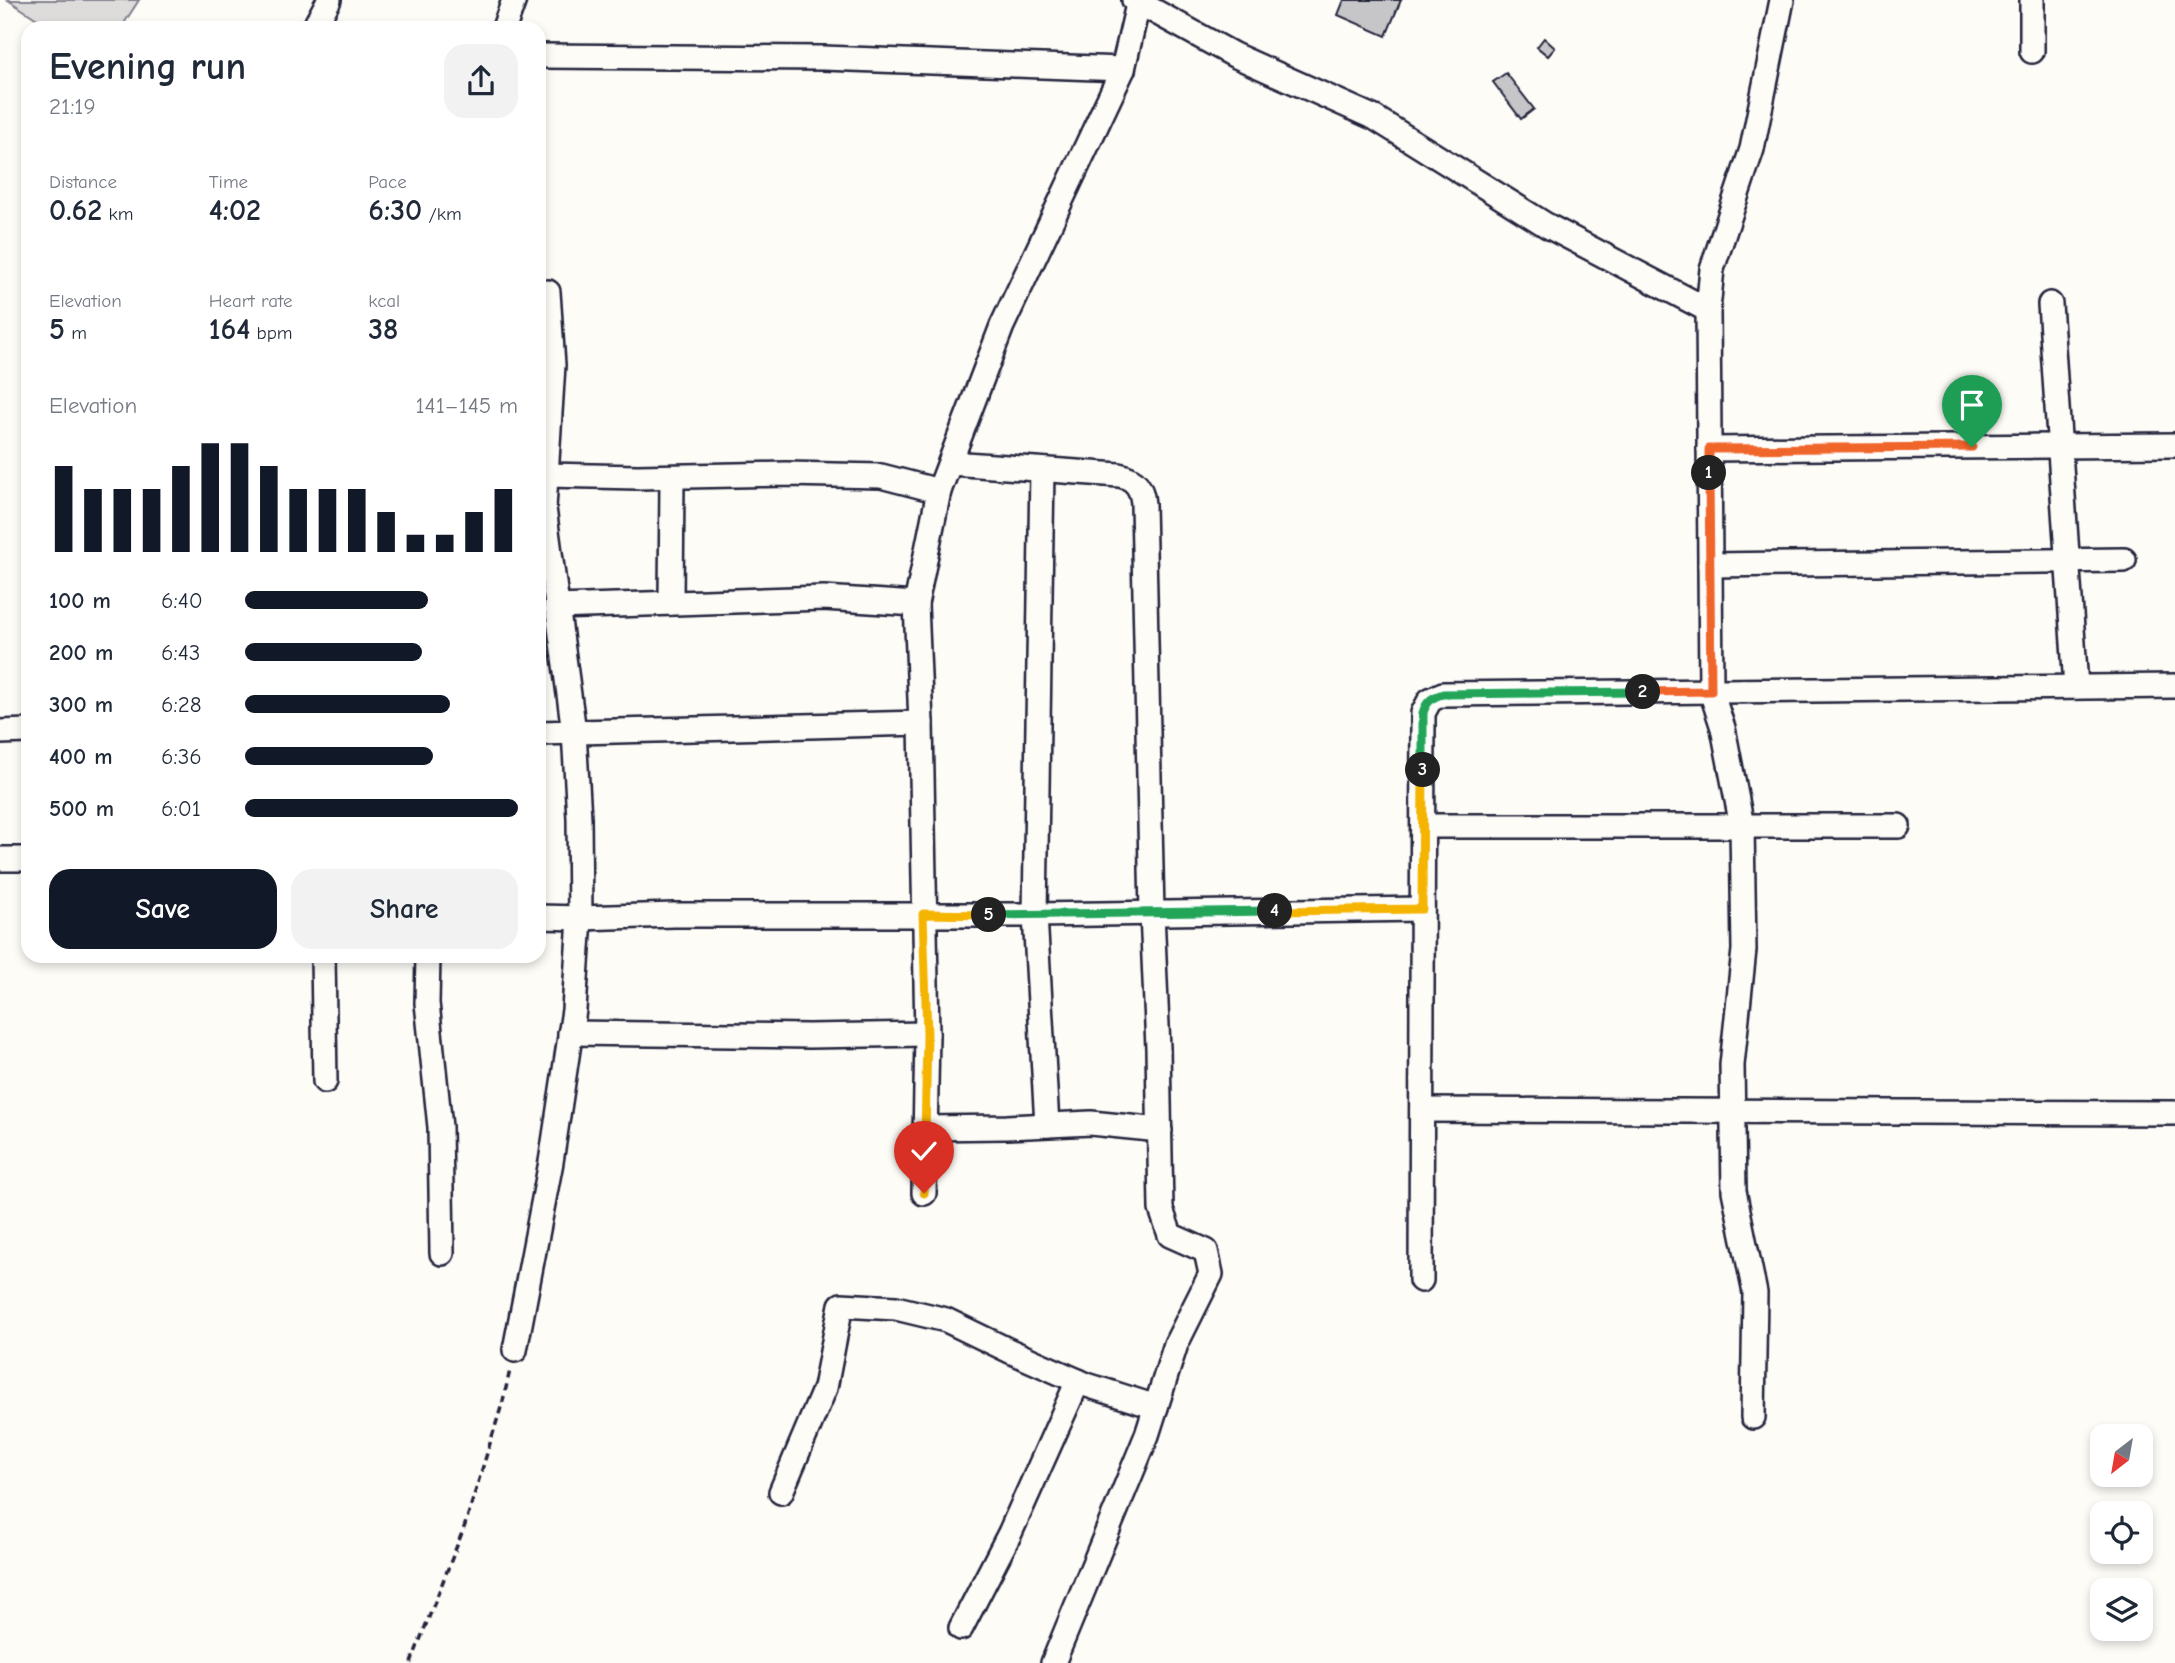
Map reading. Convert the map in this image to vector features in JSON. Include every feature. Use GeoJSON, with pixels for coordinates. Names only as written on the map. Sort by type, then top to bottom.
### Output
{"type":"FeatureCollection","features":[{"type":"Feature","properties":{"kind":"street"},"geometry":{"type":"LineString","coordinates":[[318,21],[329,0]]}},
{"type":"Feature","properties":{"kind":"street"},"geometry":{"type":"LineString","coordinates":[[506,21],[514,0]]}},
{"type":"Feature","properties":{"kind":"street"},"geometry":{"type":"LineString","coordinates":[[1753,1417],[1755,1293],[1734,1191],[1732,1065],[1744,950],[1742,826],[1723,728],[1711,691],[1709,310],[1712,269],[1752,149],[1782,0]]}},
{"type":"Feature","properties":{"kind":"street"},"geometry":{"type":"LineString","coordinates":[[2032,0],[2032,51]]}},
{"type":"Feature","properties":{"kind":"street"},"geometry":{"type":"LineString","coordinates":[[924,1193],[927,1034],[922,723],[916,604],[939,491],[1002,326],[1123,69],[1137,1],[1234,55],[1375,118],[1546,225],[1709,310]]}},
{"type":"Feature","properties":{"kind":"street"},"geometry":{"type":"LineString","coordinates":[[546,56],[823,58],[1123,69]]}},
{"type":"Feature","properties":{"kind":"street"},"geometry":{"type":"LineString","coordinates":[[548,292],[553,365],[546,475],[881,476],[939,491]]}},
{"type":"Feature","properties":{"kind":"street"},"geometry":{"type":"LineString","coordinates":[[2050,304],[2076,687]]}},
{"type":"Feature","properties":{"kind":"street"},"geometry":{"type":"LineString","coordinates":[[1709,449],[2175,445]]}},
{"type":"Feature","properties":{"kind":"street"},"geometry":{"type":"LineString","coordinates":[[951,463],[1126,476],[1133,480],[1141,491],[1161,1209],[1170,1235],[1206,1251],[1211,1274],[1176,1345],[1147,1434],[1053,1663]]}},
{"type":"Feature","properties":{"kind":"street"},"geometry":{"type":"LineString","coordinates":[[1042,470],[1035,915],[1047,1125]]}},
{"type":"Feature","properties":{"kind":"street"},"geometry":{"type":"LineString","coordinates":[[671,603],[672,477]]}},
{"type":"Feature","properties":{"kind":"street"},"geometry":{"type":"LineString","coordinates":[[515,1350],[551,1162],[574,1010],[580,918],[579,818],[574,732],[546,549]]}},
{"type":"Feature","properties":{"kind":"street"},"geometry":{"type":"LineString","coordinates":[[1710,565],[2124,560]]}},
{"type":"Feature","properties":{"kind":"street"},"geometry":{"type":"LineString","coordinates":[[556,607],[824,598],[916,604]]}},
{"type":"Feature","properties":{"kind":"street"},"geometry":{"type":"LineString","coordinates":[[1421,1280],[1423,713],[1425,706],[1436,696],[2175,686]]}},
{"type":"Feature","properties":{"kind":"street"},"geometry":{"type":"LineString","coordinates":[[546,733],[922,723]]}},
{"type":"Feature","properties":{"kind":"street"},"geometry":{"type":"LineString","coordinates":[[0,732],[21,731]]}},
{"type":"Feature","properties":{"kind":"street"},"geometry":{"type":"LineString","coordinates":[[1423,826],[1898,825]]}},
{"type":"Feature","properties":{"kind":"street"},"geometry":{"type":"LineString","coordinates":[[0,859],[21,859]]}},
{"type":"Feature","properties":{"kind":"street"},"geometry":{"type":"LineString","coordinates":[[546,917],[1035,915],[1422,909]]}},
{"type":"Feature","properties":{"kind":"street"},"geometry":{"type":"LineString","coordinates":[[323,963],[326,1081]]}},
{"type":"Feature","properties":{"kind":"street"},"geometry":{"type":"LineString","coordinates":[[428,963],[427,1003],[440,1127],[442,1253]]}},
{"type":"Feature","properties":{"kind":"street"},"geometry":{"type":"LineString","coordinates":[[570,1033],[809,1036],[927,1034]]}},
{"type":"Feature","properties":{"kind":"street"},"geometry":{"type":"LineString","coordinates":[[1422,1110],[2175,1113]]}},
{"type":"Feature","properties":{"kind":"street"},"geometry":{"type":"LineString","coordinates":[[925,1128],[1091,1123],[1160,1130]]}},
{"type":"Feature","properties":{"kind":"street"},"geometry":{"type":"LineString","coordinates":[[781,1492],[825,1388],[841,1305],[896,1308],[946,1320],[1078,1381],[1156,1407]]}},
{"type":"Feature","properties":{"kind":"street"},"geometry":{"type":"LineString","coordinates":[[961,1628],[1010,1533],[1078,1381]]}},
{"type":"Feature","properties":{"kind":"path"},"geometry":{"type":"LineString","coordinates":[[411,1663],[465,1525],[503,1401],[515,1350]]}},
{"type":"Feature","properties":{"kind":"shaded area"},"geometry":{"type":"Polygon","coordinates":[[[8,0],[139,0],[126,21],[40,21],[8,0]]]}},
{"type":"Feature","properties":{"kind":"building"},"geometry":{"type":"Polygon","coordinates":[[[1344,0],[1401,0],[1386,36],[1338,15],[1344,0]]]}},
{"type":"Feature","properties":{"kind":"building"},"geometry":{"type":"Polygon","coordinates":[[[1544,38],[1555,48],[1548,56],[1537,47],[1544,38]]]}},
{"type":"Feature","properties":{"kind":"building"},"geometry":{"type":"Polygon","coordinates":[[[1506,73],[1534,109],[1521,119],[1493,82],[1506,73]]]}},
{"type":"Feature","properties":{"kind":"route"},"geometry":{"type":"LineString","coordinates":[[924,1193],[927,1034],[923,914],[1035,915],[1422,909],[1423,713],[1430,700],[1443,694],[1711,691],[1709,449],[1972,447]]}}]}
